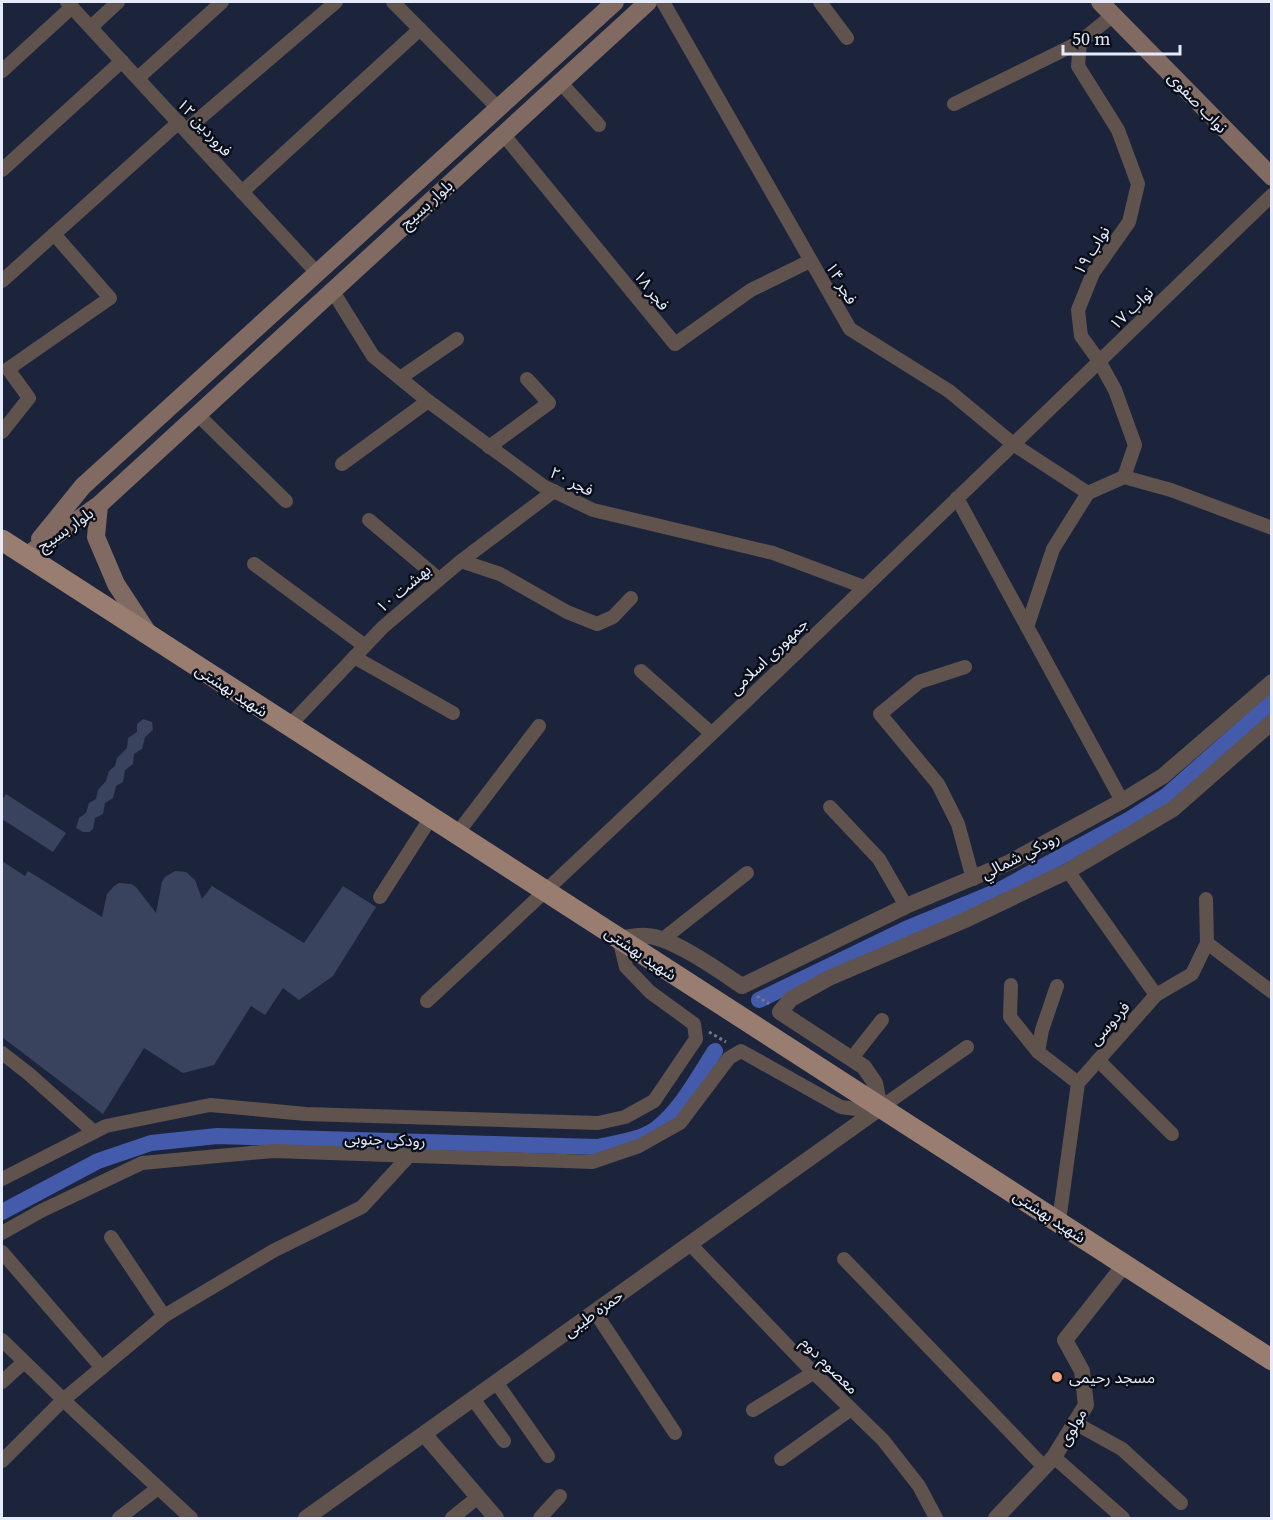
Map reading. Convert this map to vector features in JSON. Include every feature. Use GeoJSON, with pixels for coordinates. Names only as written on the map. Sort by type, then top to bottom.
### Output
{"type":"FeatureCollection","features":[{"type":"Feature","properties":{"kind":"main road","name":"بلوار بسیج"},"geometry":{"type":"LineString","coordinates":[[12,548],[318,274],[615,2]]}},
{"type":"Feature","properties":{"kind":"main road","name":"بلوار بسیج"},"geometry":{"type":"LineString","coordinates":[[12,548],[99,505],[648,2]]}},
{"type":"Feature","properties":{"kind":"main road","name":"نواب صفوی"},"geometry":{"type":"LineString","coordinates":[[1100,2],[1272,177]]}},
{"type":"Feature","properties":{"kind":"main road"},"geometry":{"type":"LineString","coordinates":[[318,274],[332,290]]}},
{"type":"Feature","properties":{"kind":"main road"},"geometry":{"type":"LineString","coordinates":[[99,505],[96,537],[116,584],[151,638]]}},
{"type":"Feature","properties":{"kind":"main road","name":"شهید بهشتی"},"geometry":{"type":"LineString","coordinates":[[12,548],[1272,1360]]}},
{"type":"Feature","properties":{"kind":"street"},"geometry":{"type":"LineString","coordinates":[[91,27],[118,2]]}},
{"type":"Feature","properties":{"kind":"street"},"geometry":{"type":"LineString","coordinates":[[138,78],[222,2]]}},
{"type":"Feature","properties":{"kind":"street"},"geometry":{"type":"LineString","coordinates":[[2,281],[182,126],[336,2]]}},
{"type":"Feature","properties":{"kind":"street"},"geometry":{"type":"LineString","coordinates":[[393,2],[499,109]]}},
{"type":"Feature","properties":{"kind":"street","name":"فجر ۱۴"},"geometry":{"type":"LineString","coordinates":[[663,2],[850,329],[949,391],[1013,444],[1088,493]]}},
{"type":"Feature","properties":{"kind":"street"},"geometry":{"type":"LineString","coordinates":[[820,2],[847,38]]}},
{"type":"Feature","properties":{"kind":"street"},"geometry":{"type":"LineString","coordinates":[[2,70],[70,4]]}},
{"type":"Feature","properties":{"kind":"street","name":"۱۲ فروردین"},"geometry":{"type":"LineString","coordinates":[[70,4],[318,274]]}},
{"type":"Feature","properties":{"kind":"street"},"geometry":{"type":"LineString","coordinates":[[954,104],[1080,42],[1113,15]]}},
{"type":"Feature","properties":{"kind":"street"},"geometry":{"type":"LineString","coordinates":[[242,192],[420,29]]}},
{"type":"Feature","properties":{"kind":"street","name":"نواب ۱۹"},"geometry":{"type":"LineString","coordinates":[[1080,42],[1078,66],[1118,130],[1138,184],[1129,222],[1093,273],[1077,310],[1081,336],[1099,361],[1115,390],[1135,445],[1124,477]]}},
{"type":"Feature","properties":{"kind":"street"},"geometry":{"type":"LineString","coordinates":[[2,171],[122,61]]}},
{"type":"Feature","properties":{"kind":"street"},"geometry":{"type":"LineString","coordinates":[[560,82],[599,126]]}},
{"type":"Feature","properties":{"kind":"street","name":"فجر ۱۸"},"geometry":{"type":"LineString","coordinates":[[503,134],[675,344],[751,290],[810,261]]}},
{"type":"Feature","properties":{"kind":"street","name":"نواب ۱۷"},"geometry":{"type":"LineString","coordinates":[[1013,444],[1272,195]]}},
{"type":"Feature","properties":{"kind":"street"},"geometry":{"type":"LineString","coordinates":[[2,432],[29,398],[8,369],[110,298],[54,234]]}},
{"type":"Feature","properties":{"kind":"street","name":"فجر ۲۰"},"geometry":{"type":"LineString","coordinates":[[332,290],[373,356],[428,401],[543,486],[593,510],[773,553],[864,587]]}},
{"type":"Feature","properties":{"kind":"street"},"geometry":{"type":"LineString","coordinates":[[400,378],[457,339]]}},
{"type":"Feature","properties":{"kind":"street"},"geometry":{"type":"LineString","coordinates":[[489,447],[549,404],[527,379]]}},
{"type":"Feature","properties":{"kind":"street"},"geometry":{"type":"LineString","coordinates":[[342,464],[428,401]]}},
{"type":"Feature","properties":{"kind":"street"},"geometry":{"type":"LineString","coordinates":[[197,414],[286,501]]}},
{"type":"Feature","properties":{"kind":"street","name":"جمهوری اسلامی"},"geometry":{"type":"LineString","coordinates":[[427,1001],[546,891],[1013,444]]}},
{"type":"Feature","properties":{"kind":"street"},"geometry":{"type":"LineString","coordinates":[[1027,627],[1053,549],[1088,493],[1124,477],[1171,490],[1272,528]]}},
{"type":"Feature","properties":{"kind":"street","name":"بهشت ۱۰"},"geometry":{"type":"LineString","coordinates":[[288,727],[383,627],[461,561],[554,491]]}},
{"type":"Feature","properties":{"kind":"street"},"geometry":{"type":"LineString","coordinates":[[957,498],[1122,801]]}},
{"type":"Feature","properties":{"kind":"street"},"geometry":{"type":"LineString","coordinates":[[369,519],[439,579]]}},
{"type":"Feature","properties":{"kind":"street"},"geometry":{"type":"LineString","coordinates":[[461,561],[500,574],[567,612],[597,624],[613,617],[631,598]]}},
{"type":"Feature","properties":{"kind":"street"},"geometry":{"type":"LineString","coordinates":[[254,564],[364,646]]}},
{"type":"Feature","properties":{"kind":"street"},"geometry":{"type":"LineString","coordinates":[[354,657],[453,713]]}},
{"type":"Feature","properties":{"kind":"street"},"geometry":{"type":"LineString","coordinates":[[965,667],[919,681],[880,714],[938,784],[958,824],[972,879]]}},
{"type":"Feature","properties":{"kind":"street"},"geometry":{"type":"LineString","coordinates":[[641,671],[711,733]]}},
{"type":"Feature","properties":{"kind":"street","name":"رودکي شمالي"},"geometry":{"type":"LineString","coordinates":[[742,986],[906,906],[1010,862],[1122,801],[1163,776],[1272,682]]}},
{"type":"Feature","properties":{"kind":"street","name":"رودکي شمالي"},"geometry":{"type":"LineString","coordinates":[[780,1012],[791,999],[829,978],[963,921],[1068,871],[1173,809],[1272,722]]}},
{"type":"Feature","properties":{"kind":"street"},"geometry":{"type":"LineString","coordinates":[[456,836],[540,726]]}},
{"type":"Feature","properties":{"kind":"street"},"geometry":{"type":"LineString","coordinates":[[830,807],[879,859],[906,906]]}},
{"type":"Feature","properties":{"kind":"street"},"geometry":{"type":"LineString","coordinates":[[380,897],[430,819]]}},
{"type":"Feature","properties":{"kind":"street"},"geometry":{"type":"LineString","coordinates":[[1068,871],[1156,995]]}},
{"type":"Feature","properties":{"kind":"street"},"geometry":{"type":"LineString","coordinates":[[663,939],[747,873]]}},
{"type":"Feature","properties":{"kind":"street"},"geometry":{"type":"LineString","coordinates":[[1206,899],[1207,943],[1272,992]]}},
{"type":"Feature","properties":{"kind":"street"},"geometry":{"type":"LineString","coordinates":[[694,1024],[650,992],[626,967],[619,938],[647,936],[663,939],[696,956],[742,986]]}},
{"type":"Feature","properties":{"kind":"street","name":"فردوسی"},"geometry":{"type":"LineString","coordinates":[[1078,1083],[1156,995],[1192,974],[1207,943]]}},
{"type":"Feature","properties":{"kind":"street"},"geometry":{"type":"LineString","coordinates":[[1011,985],[1010,1017],[1038,1052],[1078,1083],[1059,1221]]}},
{"type":"Feature","properties":{"kind":"street"},"geometry":{"type":"LineString","coordinates":[[1038,1052],[1042,1030],[1057,986]]}},
{"type":"Feature","properties":{"kind":"street"},"geometry":{"type":"LineString","coordinates":[[780,1012],[852,1058],[871,1075],[875,1083],[872,1102]]}},
{"type":"Feature","properties":{"kind":"street"},"geometry":{"type":"LineString","coordinates":[[852,1058],[882,1020]]}},
{"type":"Feature","properties":{"kind":"street","name":"رودکی جنوبی"},"geometry":{"type":"LineString","coordinates":[[2,1179],[106,1126],[210,1106],[306,1114],[598,1123],[625,1117],[654,1101],[696,1039],[694,1024]]}},
{"type":"Feature","properties":{"kind":"street"},"geometry":{"type":"LineString","coordinates":[[741,1051],[841,1107],[856,1109],[967,1047]]}},
{"type":"Feature","properties":{"kind":"street","name":"رودکی جنوبی"},"geometry":{"type":"LineString","coordinates":[[2,1233],[41,1211],[142,1163],[273,1151],[592,1162],[639,1146],[680,1123],[729,1058],[741,1051]]}},
{"type":"Feature","properties":{"kind":"street"},"geometry":{"type":"LineString","coordinates":[[2,1053],[94,1132]]}},
{"type":"Feature","properties":{"kind":"street"},"geometry":{"type":"LineString","coordinates":[[1098,1060],[1172,1134]]}},
{"type":"Feature","properties":{"kind":"street","name":"حمزه طیبی"},"geometry":{"type":"LineString","coordinates":[[306,1518],[690,1244],[872,1102]]}},
{"type":"Feature","properties":{"kind":"street"},"geometry":{"type":"LineString","coordinates":[[2,1461],[63,1400],[164,1316],[273,1251],[362,1206],[408,1157]]}},
{"type":"Feature","properties":{"kind":"street"},"geometry":{"type":"LineString","coordinates":[[111,1238],[164,1316]]}},
{"type":"Feature","properties":{"kind":"street","name":"معصوم دوم"},"geometry":{"type":"LineString","coordinates":[[690,1244],[813,1373],[882,1440],[919,1486],[936,1518]]}},
{"type":"Feature","properties":{"kind":"street"},"geometry":{"type":"LineString","coordinates":[[2,1252],[102,1368]]}},
{"type":"Feature","properties":{"kind":"street"},"geometry":{"type":"LineString","coordinates":[[844,1259],[1049,1462],[1123,1518]]}},
{"type":"Feature","properties":{"kind":"street","name":"مولوی"},"geometry":{"type":"LineString","coordinates":[[996,1518],[1049,1462],[1086,1405],[1082,1371],[1065,1340],[1125,1264]]}},
{"type":"Feature","properties":{"kind":"street"},"geometry":{"type":"LineString","coordinates":[[595,1312],[675,1433]]}},
{"type":"Feature","properties":{"kind":"street"},"geometry":{"type":"LineString","coordinates":[[2,1340],[63,1400],[191,1518]]}},
{"type":"Feature","properties":{"kind":"street"},"geometry":{"type":"LineString","coordinates":[[2,1382],[24,1362]]}},
{"type":"Feature","properties":{"kind":"street"},"geometry":{"type":"LineString","coordinates":[[753,1410],[813,1373]]}},
{"type":"Feature","properties":{"kind":"street"},"geometry":{"type":"LineString","coordinates":[[496,1382],[548,1456]]}},
{"type":"Feature","properties":{"kind":"street"},"geometry":{"type":"LineString","coordinates":[[473,1399],[504,1441]]}},
{"type":"Feature","properties":{"kind":"street"},"geometry":{"type":"LineString","coordinates":[[781,1459],[851,1409]]}},
{"type":"Feature","properties":{"kind":"street"},"geometry":{"type":"LineString","coordinates":[[1075,1423],[1122,1449],[1181,1503]]}},
{"type":"Feature","properties":{"kind":"street"},"geometry":{"type":"LineString","coordinates":[[424,1434],[496,1518]]}},
{"type":"Feature","properties":{"kind":"street"},"geometry":{"type":"LineString","coordinates":[[119,1518],[158,1488]]}},
{"type":"Feature","properties":{"kind":"street"},"geometry":{"type":"LineString","coordinates":[[540,1518],[560,1496]]}},
{"type":"Feature","properties":{"kind":"street"},"geometry":{"type":"LineString","coordinates":[[452,1518],[478,1497]]}},
{"type":"Feature","properties":{"kind":"path"},"geometry":{"type":"LineString","coordinates":[[742,986],[780,1012]]}},
{"type":"Feature","properties":{"kind":"path"},"geometry":{"type":"LineString","coordinates":[[694,1024],[741,1051]]}},
{"type":"Feature","properties":{"kind":"building"},"geometry":{"type":"Polygon","coordinates":[[[143,719],[152,722],[153,730],[145,737],[142,749],[134,754],[133,764],[125,770],[123,782],[116,786],[113,798],[105,803],[103,814],[95,818],[93,829],[83,832],[76,828],[79,818],[86,813],[89,803],[96,799],[98,790],[106,781],[109,771],[115,766],[117,758],[127,748],[128,738],[137,732],[137,724],[143,719]]]}},
{"type":"Feature","properties":{"kind":"building"},"geometry":{"type":"Polygon","coordinates":[[[6,794],[66,833],[53,852],[2,819],[2,800],[6,794]]]}},
{"type":"Feature","properties":{"kind":"building"},"geometry":{"type":"Polygon","coordinates":[[[2,861],[25,876],[28,871],[102,917],[107,894],[119,883],[136,887],[156,913],[165,877],[175,871],[186,872],[195,880],[202,899],[212,886],[304,943],[343,886],[376,907],[333,976],[299,1000],[283,988],[265,1015],[251,1006],[214,1065],[183,1073],[144,1048],[103,1114],[2,1037],[2,861]]]}},
{"type":"Feature","properties":{"kind":"waterway"},"geometry":{"type":"LineString","coordinates":[[759,1000],[906,929],[998,891],[1130,819],[1166,796],[1272,702]]}},
{"type":"Feature","properties":{"kind":"waterway"},"geometry":{"type":"LineString","coordinates":[[2,1212],[98,1161],[151,1143],[217,1136],[598,1147],[636,1138],[656,1129],[688,1093],[715,1051]]}},
{"type":"Feature","properties":{"kind":"place","name":"مسجد رحیمی"},"geometry":{"type":"Point","coordinates":[1057,1377]}}]}
